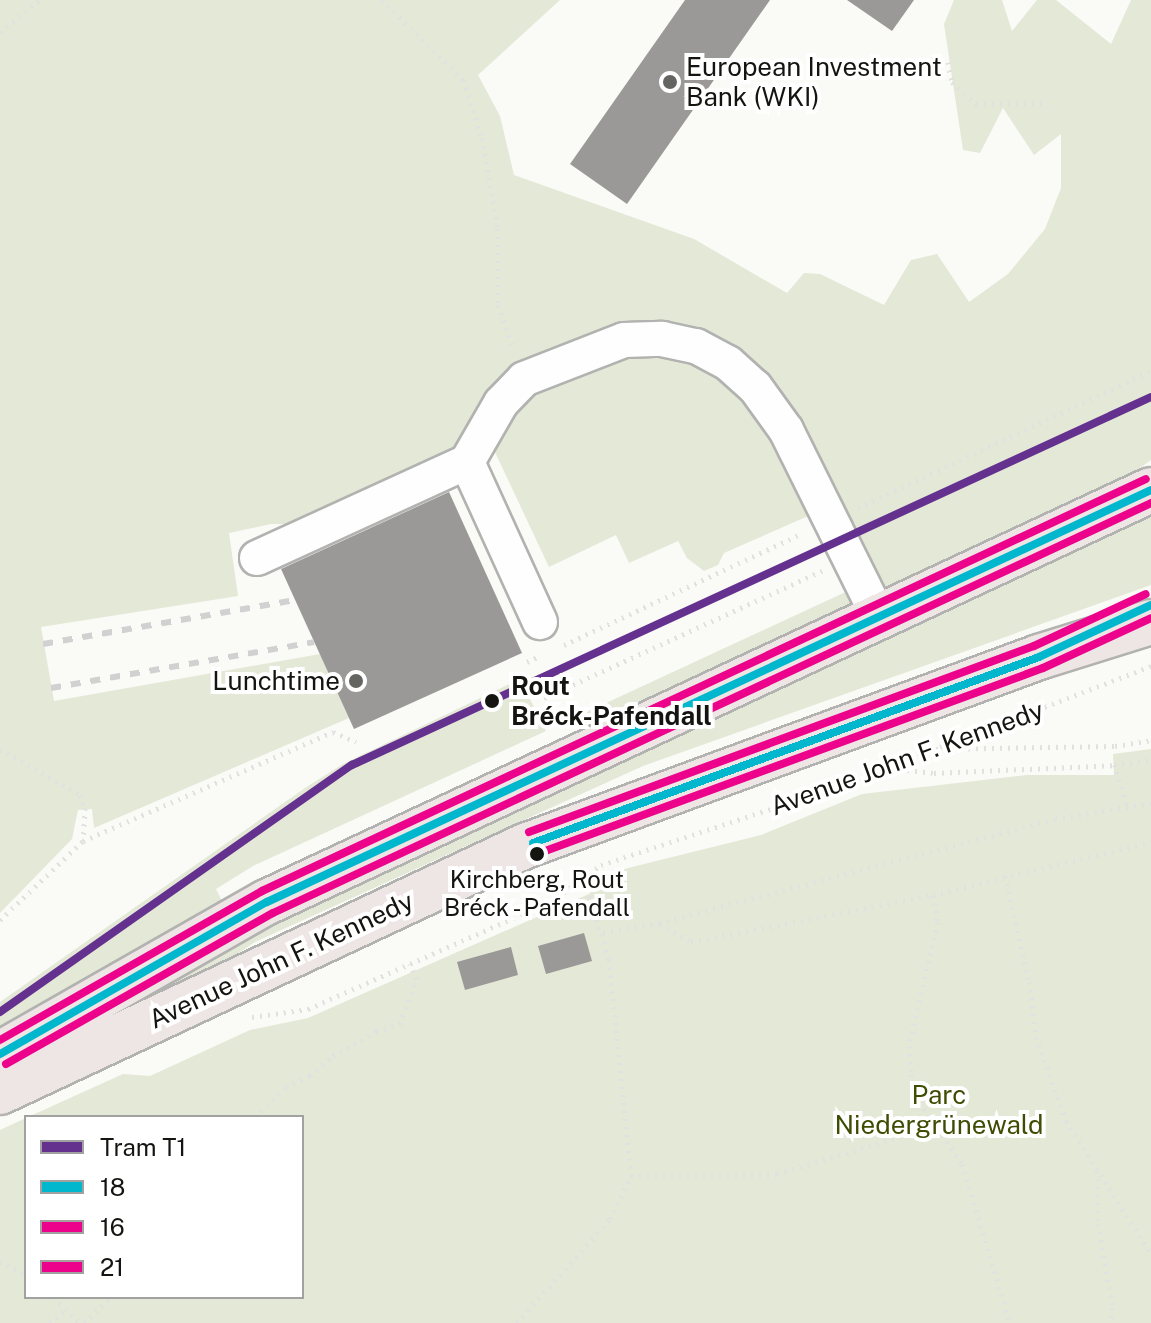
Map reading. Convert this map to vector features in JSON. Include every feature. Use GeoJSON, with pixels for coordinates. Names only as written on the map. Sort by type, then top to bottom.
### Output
{"type":"FeatureCollection","features":[{"type":"Feature","properties":{"kind":"main road","name":"Avenue John F. Kennedy"},"geometry":{"type":"LineString","coordinates":[[0,1054],[267,902],[1151,490]]}},
{"type":"Feature","properties":{"kind":"main road"},"geometry":{"type":"LineString","coordinates":[[1039,657],[1151,605]]}},
{"type":"Feature","properties":{"kind":"main road","name":"Avenue John F. Kennedy"},"geometry":{"type":"LineString","coordinates":[[0,1092],[485,863],[566,830],[1039,657],[1151,622]]}},
{"type":"Feature","properties":{"kind":"lane"},"geometry":{"type":"LineString","coordinates":[[257,558],[467,462],[501,403],[524,379],[624,340],[662,339],[696,346],[728,363],[755,387],[786,430],[879,617]]}},
{"type":"Feature","properties":{"kind":"lane"},"geometry":{"type":"LineString","coordinates":[[467,462],[540,622]]}},
{"type":"Feature","properties":{"kind":"path"},"geometry":{"type":"LineString","coordinates":[[0,32],[40,0]]}},
{"type":"Feature","properties":{"kind":"path"},"geometry":{"type":"LineString","coordinates":[[382,0],[463,80],[482,138],[498,229],[498,305],[524,379]]}},
{"type":"Feature","properties":{"kind":"path"},"geometry":{"type":"LineString","coordinates":[[948,62],[952,82],[976,104],[1043,103]]}},
{"type":"Feature","properties":{"kind":"path"},"geometry":{"type":"LineString","coordinates":[[544,698],[851,558]]}},
{"type":"Feature","properties":{"kind":"path","name":"Avenue John F. Kennedy"},"geometry":{"type":"LineString","coordinates":[[249,1017],[308,1009],[550,902],[601,865],[887,768],[1151,666]]}},
{"type":"Feature","properties":{"kind":"path"},"geometry":{"type":"LineString","coordinates":[[0,920],[83,841],[333,732],[356,742]]}},
{"type":"Feature","properties":{"kind":"path"},"geometry":{"type":"LineString","coordinates":[[931,749],[1115,746],[1151,740]]}},
{"type":"Feature","properties":{"kind":"path"},"geometry":{"type":"LineString","coordinates":[[0,749],[80,795],[85,808],[83,841]]}},
{"type":"Feature","properties":{"kind":"path"},"geometry":{"type":"LineString","coordinates":[[887,768],[934,773],[1114,765],[1151,760]]}},
{"type":"Feature","properties":{"kind":"path"},"geometry":{"type":"LineString","coordinates":[[1114,765],[1127,804]]}},
{"type":"Feature","properties":{"kind":"path"},"geometry":{"type":"LineString","coordinates":[[603,932],[659,923],[1127,804],[1151,803]]}},
{"type":"Feature","properties":{"kind":"path"},"geometry":{"type":"LineString","coordinates":[[517,1323],[610,1219],[631,1176],[603,932],[566,830]]}},
{"type":"Feature","properties":{"kind":"path"},"geometry":{"type":"LineString","coordinates":[[659,923],[691,942],[933,895],[1151,842]]}},
{"type":"Feature","properties":{"kind":"path"},"geometry":{"type":"LineString","coordinates":[[1005,876],[1029,982],[1036,1037],[1066,1121],[1151,1254]]}},
{"type":"Feature","properties":{"kind":"path"},"geometry":{"type":"LineString","coordinates":[[933,895],[938,922],[909,1046],[919,1102],[962,1164],[1010,1323]]}},
{"type":"Feature","properties":{"kind":"path"},"geometry":{"type":"LineString","coordinates":[[257,1115],[286,1087],[310,1076],[333,1056],[376,1031],[400,1024],[417,979],[410,964]]}},
{"type":"Feature","properties":{"kind":"path"},"geometry":{"type":"LineString","coordinates":[[631,1176],[777,1174],[935,1126]]}},
{"type":"Feature","properties":{"kind":"path"},"geometry":{"type":"LineString","coordinates":[[1097,1170],[1098,1224],[1113,1308],[1110,1323]]}},
{"type":"Feature","properties":{"kind":"path"},"geometry":{"type":"LineString","coordinates":[[0,1261],[24,1275]]}},
{"type":"Feature","properties":{"kind":"path"},"geometry":{"type":"LineString","coordinates":[[56,1299],[82,1323],[109,1299]]}},
{"type":"Feature","properties":{"kind":"path"},"geometry":{"type":"LineString","coordinates":[[50,1323],[66,1310]]}},
{"type":"Feature","properties":{"kind":"green space"},"geometry":{"type":"Polygon","coordinates":[[[0,0],[560,0],[478,75],[500,116],[514,175],[694,239],[787,293],[804,273],[820,274],[884,305],[911,260],[937,254],[969,302],[1008,274],[1045,229],[1061,188],[1061,134],[1034,155],[1003,108],[980,153],[963,150],[944,24],[954,0],[1002,0],[1012,31],[1037,0],[1056,0],[1111,44],[1131,0],[1151,0],[1151,460],[1121,481],[581,728],[576,717],[878,577],[871,563],[867,564],[838,503],[724,553],[718,565],[704,571],[687,558],[678,541],[629,563],[616,535],[549,567],[494,450],[471,435],[464,450],[318,524],[271,524],[229,533],[238,596],[41,627],[54,701],[320,654],[349,718],[94,828],[92,809],[78,810],[72,839],[0,913],[0,0]]]}},
{"type":"Feature","properties":{"kind":"green space"},"geometry":{"type":"Polygon","coordinates":[[[1151,514],[1151,585],[643,766],[255,942],[186,989],[105,1026],[114,1004],[207,951],[1151,514]]]}},
{"type":"Feature","properties":{"kind":"green space"},"geometry":{"type":"Polygon","coordinates":[[[520,679],[546,731],[253,866],[216,889],[223,903],[0,1037],[0,1002],[305,788],[343,764],[520,679]]]}},
{"type":"Feature","properties":{"kind":"green space","name":"Parc Niedergrünewald"},"geometry":{"type":"Polygon","coordinates":[[[1151,749],[1151,1323],[0,1323],[0,1130],[24,1119],[24,1299],[304,1299],[304,1115],[32,1115],[123,1074],[150,1076],[250,1030],[308,1018],[589,894],[608,873],[761,835],[862,794],[1027,775],[1114,775],[1113,754],[1151,749]]]}},
{"type":"Feature","properties":{"kind":"building","name":"European Investment Bank (WKI)"},"geometry":{"type":"Polygon","coordinates":[[[685,0],[770,0],[627,204],[570,164],[685,0]]]}},
{"type":"Feature","properties":{"kind":"building","name":"European Investment Bank (WKI)"},"geometry":{"type":"Polygon","coordinates":[[[847,0],[914,0],[892,31],[847,0]]]}},
{"type":"Feature","properties":{"kind":"building"},"geometry":{"type":"Polygon","coordinates":[[[449,492],[522,653],[354,729],[281,569],[449,492]]]}},
{"type":"Feature","properties":{"kind":"building"},"geometry":{"type":"Polygon","coordinates":[[[584,933],[592,961],[546,974],[538,946],[584,933]]]}},
{"type":"Feature","properties":{"kind":"building"},"geometry":{"type":"Polygon","coordinates":[[[511,947],[518,975],[465,990],[457,962],[511,947]]]}},
{"type":"Feature","properties":{"kind":"railway"},"geometry":{"type":"LineString","coordinates":[[43,644],[295,600]]}},
{"type":"Feature","properties":{"kind":"railway"},"geometry":{"type":"LineString","coordinates":[[51,688],[314,642]]}},
{"type":"Feature","properties":{"kind":"tram line","name":"T1"},"geometry":{"type":"LineString","coordinates":[[0,1012],[352,765],[1151,397]]}},
{"type":"Feature","properties":{"kind":"transit line","name":"21"},"geometry":{"type":"LineString","coordinates":[[0,1040],[262,891],[1146,479]]}},
{"type":"Feature","properties":{"kind":"transit line","name":"18"},"geometry":{"type":"LineString","coordinates":[[0,1054],[267,902],[1151,490]]}},
{"type":"Feature","properties":{"kind":"transit line","name":"16"},"geometry":{"type":"LineString","coordinates":[[6,1064],[273,913],[1151,503]]}},
{"type":"Feature","properties":{"kind":"transit line","name":"21"},"geometry":{"type":"LineString","coordinates":[[529,832],[1034,646],[1146,594]]}},
{"type":"Feature","properties":{"kind":"transit line","name":"18"},"geometry":{"type":"LineString","coordinates":[[533,843],[1039,657],[1151,605]]}},
{"type":"Feature","properties":{"kind":"transit line","name":"16"},"geometry":{"type":"LineString","coordinates":[[537,854],[1043,668],[1151,618]]}},
{"type":"Feature","properties":{"kind":"place","name":"European Investment Bank (WKI)"},"geometry":{"type":"Point","coordinates":[670,82]}},
{"type":"Feature","properties":{"kind":"place","name":"Lunchtime"},"geometry":{"type":"Point","coordinates":[356,681]}},
{"type":"Feature","properties":{"kind":"place","name":"Rout Bréck-Pafendall"},"geometry":{"type":"Point","coordinates":[492,701]}},
{"type":"Feature","properties":{"kind":"place","name":"Kirchberg, Rout Bréck - Pafendall"},"geometry":{"type":"Point","coordinates":[537,854]}}]}
